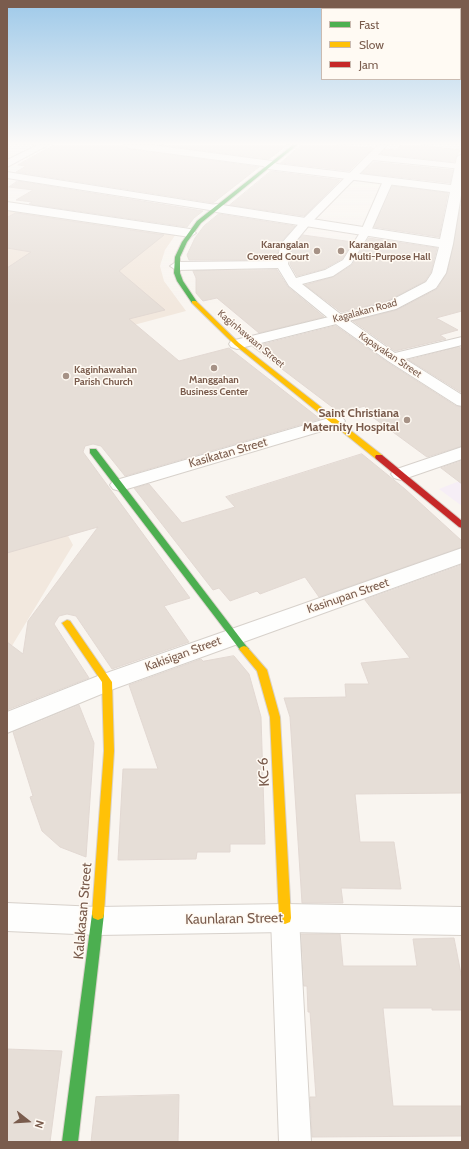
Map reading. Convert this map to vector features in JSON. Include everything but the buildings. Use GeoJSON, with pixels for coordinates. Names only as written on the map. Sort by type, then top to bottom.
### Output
{"type":"FeatureCollection","features":[{"type":"Feature","properties":{"kind":"street"},"geometry":{"type":"LineString","coordinates":[[176,266],[180,250],[190,233],[199,222],[228,199]]}},
{"type":"Feature","properties":{"kind":"street","name":"Kagalakan Road"},"geometry":{"type":"LineString","coordinates":[[237,344],[391,306],[431,285],[439,273],[454,199]]}},
{"type":"Feature","properties":{"kind":"street"},"geometry":{"type":"LineString","coordinates":[[7,206],[190,233]]}},
{"type":"Feature","properties":{"kind":"street"},"geometry":{"type":"LineString","coordinates":[[216,208],[446,244]]}},
{"type":"Feature","properties":{"kind":"street","name":"Kaginhawaan Street"},"geometry":{"type":"LineString","coordinates":[[176,266],[179,280],[199,308],[237,344],[336,421],[462,525]]}},
{"type":"Feature","properties":{"kind":"street","name":"Kasikatan Street"},"geometry":{"type":"LineString","coordinates":[[120,484],[336,421]]}},
{"type":"Feature","properties":{"kind":"street","name":"Kakisigan Street"},"geometry":{"type":"LineString","coordinates":[[7,723],[107,682],[233,636],[120,484],[92,451]]}},
{"type":"Feature","properties":{"kind":"street"},"geometry":{"type":"LineString","coordinates":[[401,474],[462,453]]}},
{"type":"Feature","properties":{"kind":"street","name":"Kasinupan Street"},"geometry":{"type":"LineString","coordinates":[[233,636],[462,555]]}},
{"type":"Feature","properties":{"kind":"street"},"geometry":{"type":"LineString","coordinates":[[67,623],[94,666],[107,682]]}},
{"type":"Feature","properties":{"kind":"street","name":"KC-6"},"geometry":{"type":"LineString","coordinates":[[233,636],[262,670],[275,717],[285,918]]}},
{"type":"Feature","properties":{"kind":"street","name":"Kalakasan Street"},"geometry":{"type":"LineString","coordinates":[[70,1142],[98,920],[108,750],[107,682]]}},
{"type":"Feature","properties":{"kind":"street","name":"Kaunlaran Street"},"geometry":{"type":"LineString","coordinates":[[7,917],[98,920],[285,918],[462,920]]}},
{"type":"Feature","properties":{"kind":"lane"},"geometry":{"type":"LineString","coordinates":[[157,199],[216,208]]}},
{"type":"Feature","properties":{"kind":"lane"},"geometry":{"type":"LineString","coordinates":[[176,266],[282,264],[285,246],[306,222],[330,199]]}},
{"type":"Feature","properties":{"kind":"lane"},"geometry":{"type":"LineString","coordinates":[[293,284],[329,273],[347,262],[366,231],[380,199]]}},
{"type":"Feature","properties":{"kind":"lane","name":"Kapayakan Street"},"geometry":{"type":"LineString","coordinates":[[282,264],[293,284],[393,358],[462,402]]}},
{"type":"Feature","properties":{"kind":"lane"},"geometry":{"type":"LineString","coordinates":[[393,358],[462,341]]}},
{"type":"Feature","properties":{"kind":"lane"},"geometry":{"type":"LineString","coordinates":[[285,918],[295,1142]]}},
{"type":"Feature","properties":{"kind":"shaded area"},"geometry":{"type":"Polygon","coordinates":[[[7,208],[176,234],[165,250],[160,266],[164,281],[186,311],[7,359],[7,208]]]}},
{"type":"Feature","properties":{"kind":"shaded area"},"geometry":{"type":"Polygon","coordinates":[[[7,438],[56,513],[73,545],[7,654],[7,438]]]}},
{"type":"Feature","properties":{"kind":"shaded area"},"geometry":{"type":"Polygon","coordinates":[[[462,480],[462,506],[439,489],[462,480]]]}},
{"type":"Feature","properties":{"kind":"traffic: fast"},"geometry":{"type":"LineString","coordinates":[[194,302],[180,281],[177,273],[176,265],[180,250],[199,222],[228,199]]}},
{"type":"Feature","properties":{"kind":"traffic: fast"},"geometry":{"type":"LineString","coordinates":[[93,451],[244,649]]}},
{"type":"Feature","properties":{"kind":"traffic: fast"},"geometry":{"type":"LineString","coordinates":[[70,1142],[98,914]]}},
{"type":"Feature","properties":{"kind":"traffic: slow"},"geometry":{"type":"LineString","coordinates":[[194,302],[237,344],[379,457]]}},
{"type":"Feature","properties":{"kind":"traffic: slow"},"geometry":{"type":"LineString","coordinates":[[67,623],[107,682],[109,751],[98,914]]}},
{"type":"Feature","properties":{"kind":"traffic: slow"},"geometry":{"type":"LineString","coordinates":[[244,649],[262,670],[275,717],[285,918]]}},
{"type":"Feature","properties":{"kind":"traffic: jam"},"geometry":{"type":"LineString","coordinates":[[379,457],[462,525]]}},
{"type":"Feature","properties":{"kind":"place","name":"Karangalan Covered Court"},"geometry":{"type":"Point","coordinates":[317,251]}},
{"type":"Feature","properties":{"kind":"place","name":"Karangalan Multi-Purpose Hall"},"geometry":{"type":"Point","coordinates":[341,251]}},
{"type":"Feature","properties":{"kind":"place","name":"Manggahan Business Center"},"geometry":{"type":"Point","coordinates":[214,368]}},
{"type":"Feature","properties":{"kind":"place","name":"Kaginhawahan Parish Church"},"geometry":{"type":"Point","coordinates":[66,376]}},
{"type":"Feature","properties":{"kind":"place","name":"Saint Christiana Maternity Hospital"},"geometry":{"type":"Point","coordinates":[407,420]}}]}
